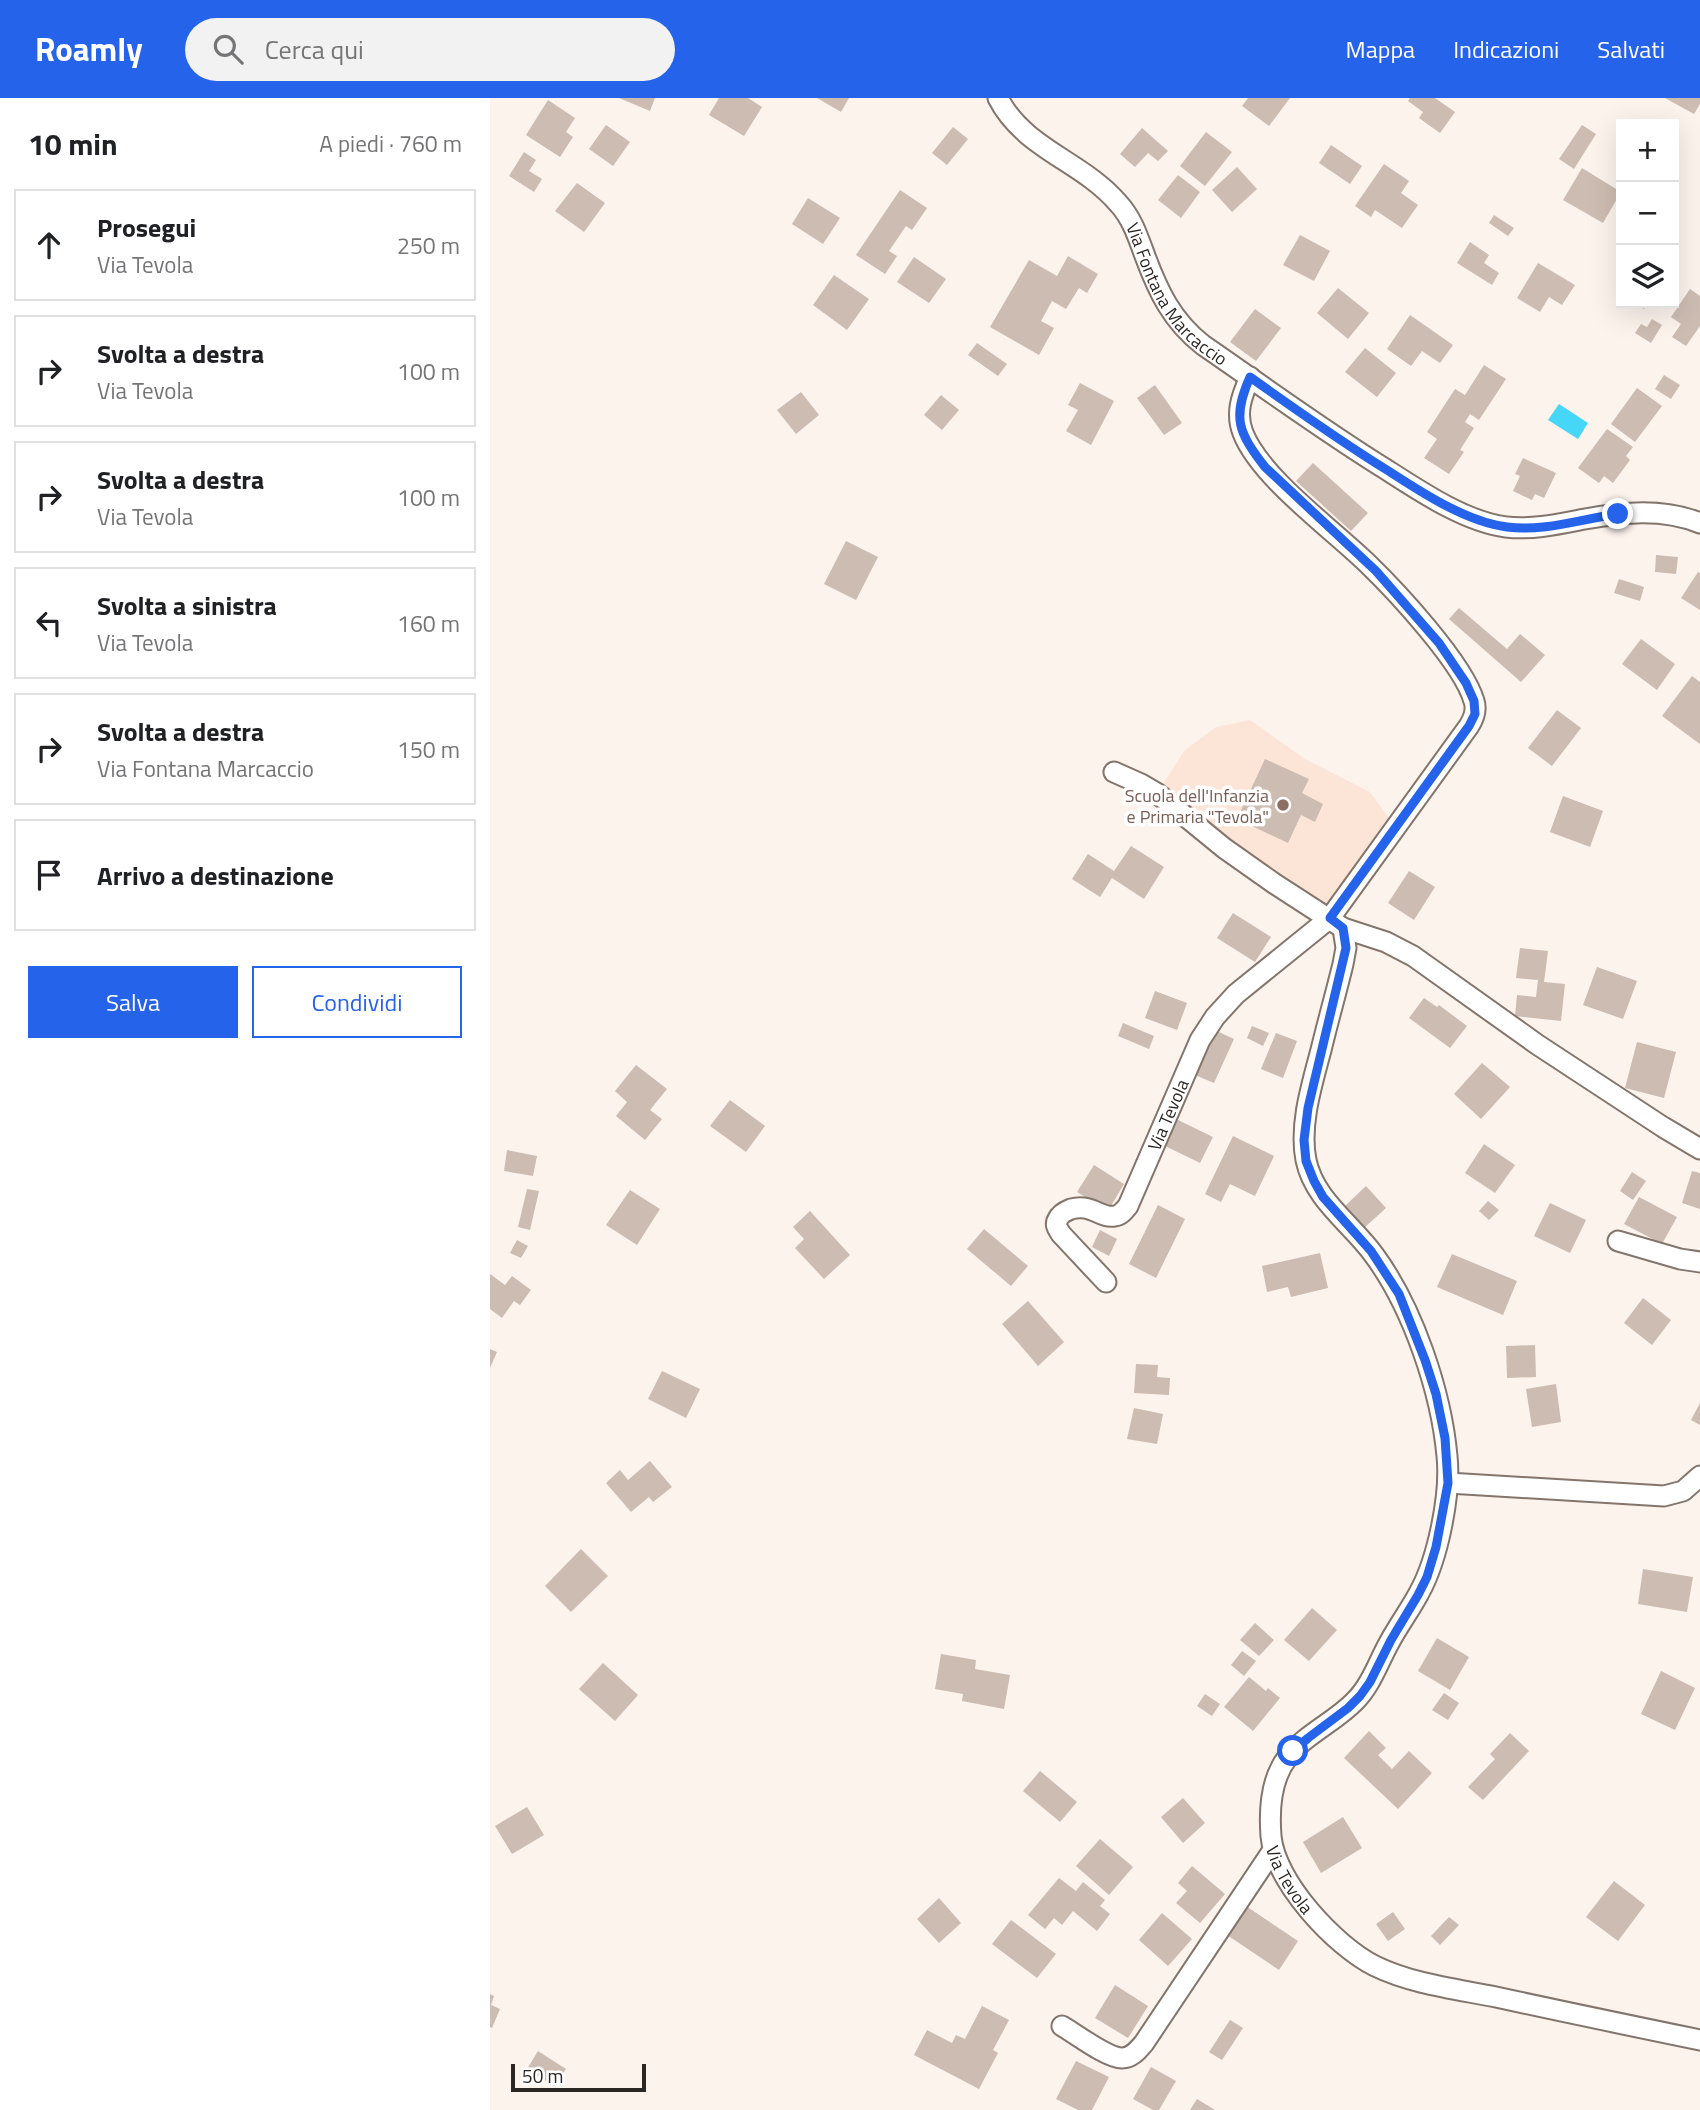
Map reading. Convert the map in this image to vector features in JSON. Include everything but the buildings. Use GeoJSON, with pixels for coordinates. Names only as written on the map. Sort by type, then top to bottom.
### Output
{"type":"FeatureCollection","features":[{"type":"Feature","properties":{"kind":"street","name":"Via Fontana Marcaccio"},"geometry":{"type":"LineString","coordinates":[[998,98],[1011,121],[1023,133],[1091,178],[1119,204],[1134,228],[1159,292],[1178,323],[1203,345],[1338,439],[1409,484],[1440,502],[1490,524],[1508,527],[1534,528],[1603,516],[1648,513],[1671,514],[1700,523]]}},
{"type":"Feature","properties":{"kind":"street","name":"Via Tevola"},"geometry":{"type":"LineString","coordinates":[[1107,1282],[1061,1234],[1056,1225],[1057,1220],[1066,1211],[1079,1208],[1088,1208],[1111,1216],[1125,1210],[1209,1024],[1236,994],[1336,923],[1469,726],[1475,708],[1471,693],[1453,663],[1401,599],[1366,562],[1277,480],[1252,450],[1239,418],[1240,405],[1250,377]]}},
{"type":"Feature","properties":{"kind":"street"},"geometry":{"type":"LineString","coordinates":[[1114,772],[1150,789],[1250,867],[1336,923],[1386,942],[1413,956],[1548,1051],[1663,1128],[1700,1149]]}},
{"type":"Feature","properties":{"kind":"street","name":"Via Tevola"},"geometry":{"type":"LineString","coordinates":[[1336,923],[1346,941],[1345,956],[1313,1082],[1306,1121],[1306,1161],[1323,1197],[1371,1251],[1399,1294],[1436,1394],[1445,1438],[1448,1483],[1436,1547],[1427,1577],[1370,1682],[1348,1708],[1298,1746],[1279,1771],[1272,1802],[1273,1850],[1288,1881],[1331,1935],[1349,1950],[1379,1968],[1435,1984],[1700,2040]]}},
{"type":"Feature","properties":{"kind":"street"},"geometry":{"type":"LineString","coordinates":[[1618,1241],[1700,1262]]}},
{"type":"Feature","properties":{"kind":"street"},"geometry":{"type":"LineString","coordinates":[[1448,1483],[1664,1496],[1683,1491],[1700,1476]]}},
{"type":"Feature","properties":{"kind":"street"},"geometry":{"type":"LineString","coordinates":[[1062,2026],[1114,2056],[1134,2054],[1273,1850]]}},
{"type":"Feature","properties":{"kind":"shaded area","name":"Scuola dell'Infanzia e Primaria \"Tevola\""},"geometry":{"type":"Polygon","coordinates":[[[1250,720],[1305,759],[1370,792],[1389,818],[1328,907],[1249,864],[1163,784],[1184,751],[1216,727],[1250,720]]]}},
{"type":"Feature","properties":{"kind":"water"},"geometry":{"type":"Polygon","coordinates":[[[1559,404],[1588,423],[1578,439],[1548,420],[1559,404]]]}},
{"type":"Feature","properties":{"kind":"place","name":"Scuola dell'Infanzia e Primaria \"Tevola\""},"geometry":{"type":"Point","coordinates":[1283,805]}},
{"type":"Feature","properties":{"kind":"route"},"geometry":{"type":"LineString","coordinates":[[1293,1751],[1348,1708],[1370,1682],[1427,1577],[1436,1547],[1448,1483],[1445,1438],[1432,1377],[1399,1294],[1364,1242],[1323,1197],[1307,1165],[1304,1140],[1308,1108],[1346,948],[1343,928],[1330,918],[1469,726],[1475,708],[1471,693],[1453,663],[1394,591],[1277,480],[1252,450],[1239,418],[1244,391],[1250,377],[1338,439],[1409,484],[1440,502],[1490,524],[1534,528],[1618,514]]}}]}
